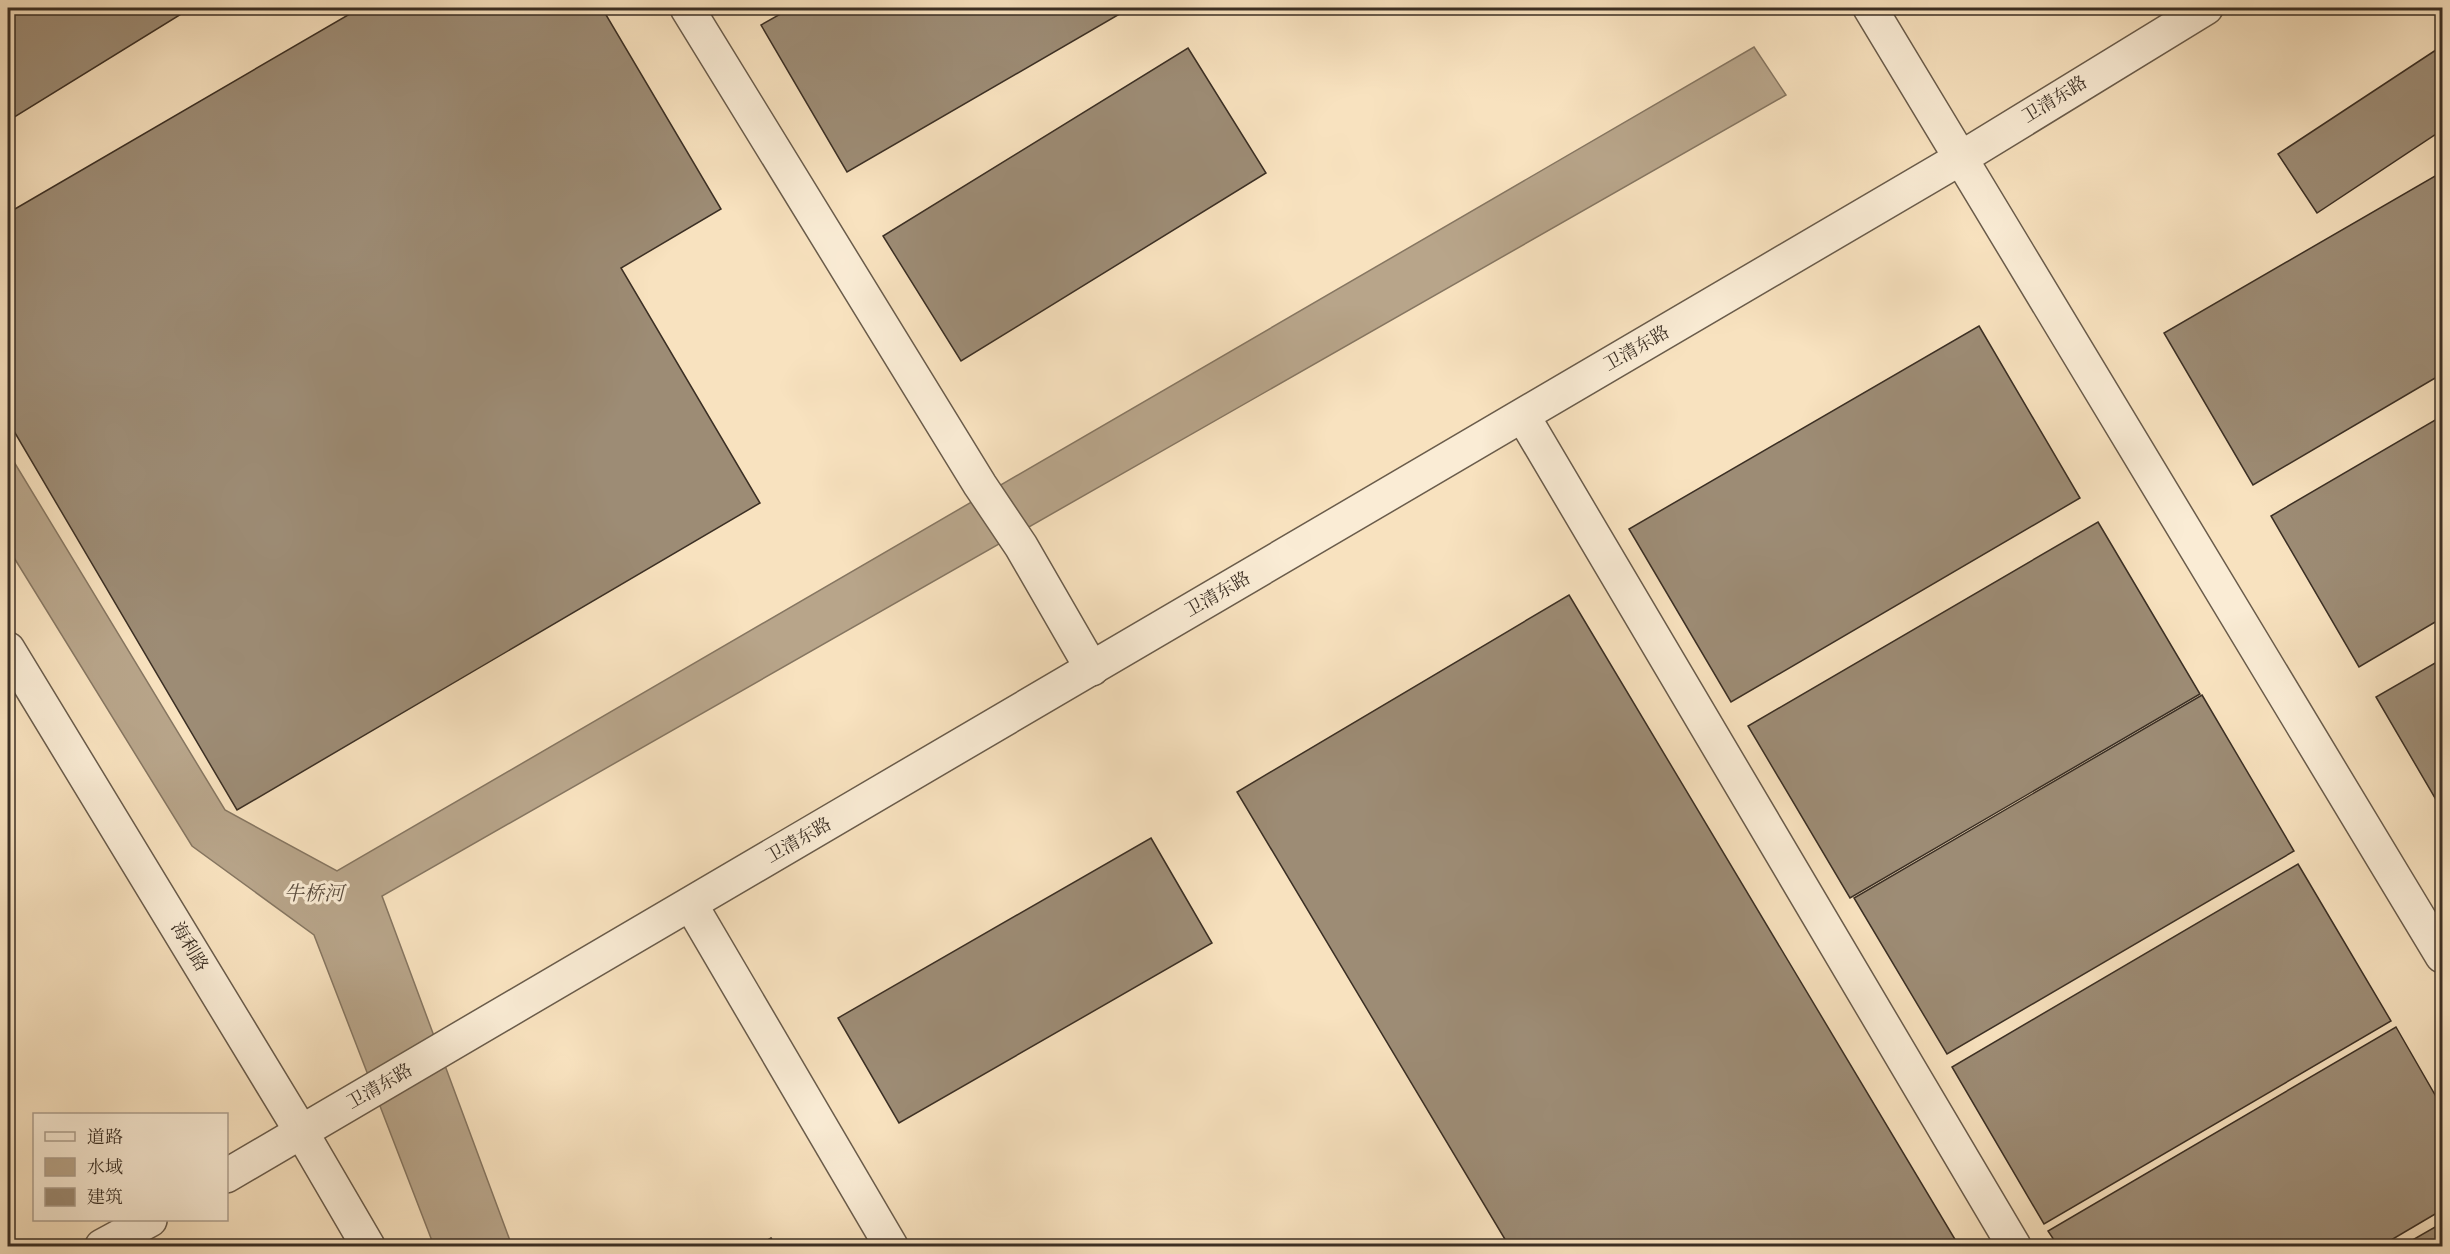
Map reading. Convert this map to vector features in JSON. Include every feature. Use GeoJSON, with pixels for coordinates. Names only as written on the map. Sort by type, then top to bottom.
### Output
{"type":"FeatureCollection","features":[{"type":"Feature","properties":{"kind":"street"},"geometry":{"type":"LineString","coordinates":[[687,8],[980,484],[1021,546],[1092,669]]}},
{"type":"Feature","properties":{"kind":"street"},"geometry":{"type":"LineString","coordinates":[[1870,8],[2442,956]]}},
{"type":"Feature","properties":{"kind":"street","name":"卫清东路"},"geometry":{"type":"LineString","coordinates":[[228,1175],[1961,158],[2206,8]]}},
{"type":"Feature","properties":{"kind":"street"},"geometry":{"type":"LineString","coordinates":[[1523,416],[2014,1246]]}},
{"type":"Feature","properties":{"kind":"street","name":"海利路"},"geometry":{"type":"LineString","coordinates":[[8,649],[302,1133],[368,1246]]}},
{"type":"Feature","properties":{"kind":"street"},"geometry":{"type":"LineString","coordinates":[[691,905],[891,1246]]}},
{"type":"Feature","properties":{"kind":"street"},"geometry":{"type":"LineString","coordinates":[[102,1246],[148,1221]]}},
{"type":"Feature","properties":{"kind":"water","name":"牛桥河"},"geometry":{"type":"Polygon","coordinates":[[[1754,47],[1786,95],[382,896],[512,1246],[434,1246],[314,935],[192,846],[8,548],[8,452],[225,810],[337,871],[1754,47]]]}},
{"type":"Feature","properties":{"kind":"building"},"geometry":{"type":"Polygon","coordinates":[[[8,8],[191,8],[8,121],[8,8]]]}},
{"type":"Feature","properties":{"kind":"building"},"geometry":{"type":"Polygon","coordinates":[[[360,8],[602,8],[721,209],[621,268],[760,503],[237,810],[8,421],[8,213],[360,8]]]}},
{"type":"Feature","properties":{"kind":"building"},"geometry":{"type":"Polygon","coordinates":[[[791,8],[1130,8],[847,172],[761,25],[791,8]]]}},
{"type":"Feature","properties":{"kind":"building"},"geometry":{"type":"Polygon","coordinates":[[[2442,46],[2442,130],[2317,213],[2278,154],[2442,46]]]}},
{"type":"Feature","properties":{"kind":"building"},"geometry":{"type":"Polygon","coordinates":[[[1188,48],[1266,173],[961,361],[883,236],[1188,48]]]}},
{"type":"Feature","properties":{"kind":"building"},"geometry":{"type":"Polygon","coordinates":[[[2442,172],[2442,374],[2253,485],[2164,333],[2442,172]]]}},
{"type":"Feature","properties":{"kind":"building"},"geometry":{"type":"Polygon","coordinates":[[[1979,326],[2080,498],[1731,702],[1629,529],[1979,326]]]}},
{"type":"Feature","properties":{"kind":"building"},"geometry":{"type":"Polygon","coordinates":[[[2442,416],[2442,618],[2359,667],[2271,516],[2442,416]]]}},
{"type":"Feature","properties":{"kind":"building"},"geometry":{"type":"Polygon","coordinates":[[[2098,522],[2200,694],[1850,898],[1748,726],[2098,522]]]}},
{"type":"Feature","properties":{"kind":"building"},"geometry":{"type":"Polygon","coordinates":[[[1569,595],[1959,1246],[1509,1246],[1237,792],[1569,595]]]}},
{"type":"Feature","properties":{"kind":"building"},"geometry":{"type":"Polygon","coordinates":[[[2442,659],[2442,810],[2376,697],[2442,659]]]}},
{"type":"Feature","properties":{"kind":"building"},"geometry":{"type":"Polygon","coordinates":[[[2202,695],[2294,851],[1947,1054],[1854,898],[2202,695]]]}},
{"type":"Feature","properties":{"kind":"building"},"geometry":{"type":"Polygon","coordinates":[[[1151,838],[1212,943],[899,1123],[838,1018],[1151,838]]]}},
{"type":"Feature","properties":{"kind":"building"},"geometry":{"type":"Polygon","coordinates":[[[2298,864],[2391,1021],[2044,1224],[1952,1067],[2298,864]]]}},
{"type":"Feature","properties":{"kind":"building"},"geometry":{"type":"Polygon","coordinates":[[[2396,1027],[2442,1107],[2442,1210],[2381,1246],[2058,1246],[2048,1231],[2396,1027]]]}},
{"type":"Feature","properties":{"kind":"building"},"geometry":{"type":"Polygon","coordinates":[[[2442,1223],[2442,1246],[2402,1246],[2442,1223]]]}},
{"type":"Feature","properties":{"kind":"building"},"geometry":{"type":"Polygon","coordinates":[[[771,1238],[776,1246],[757,1246],[771,1238]]]}}]}
